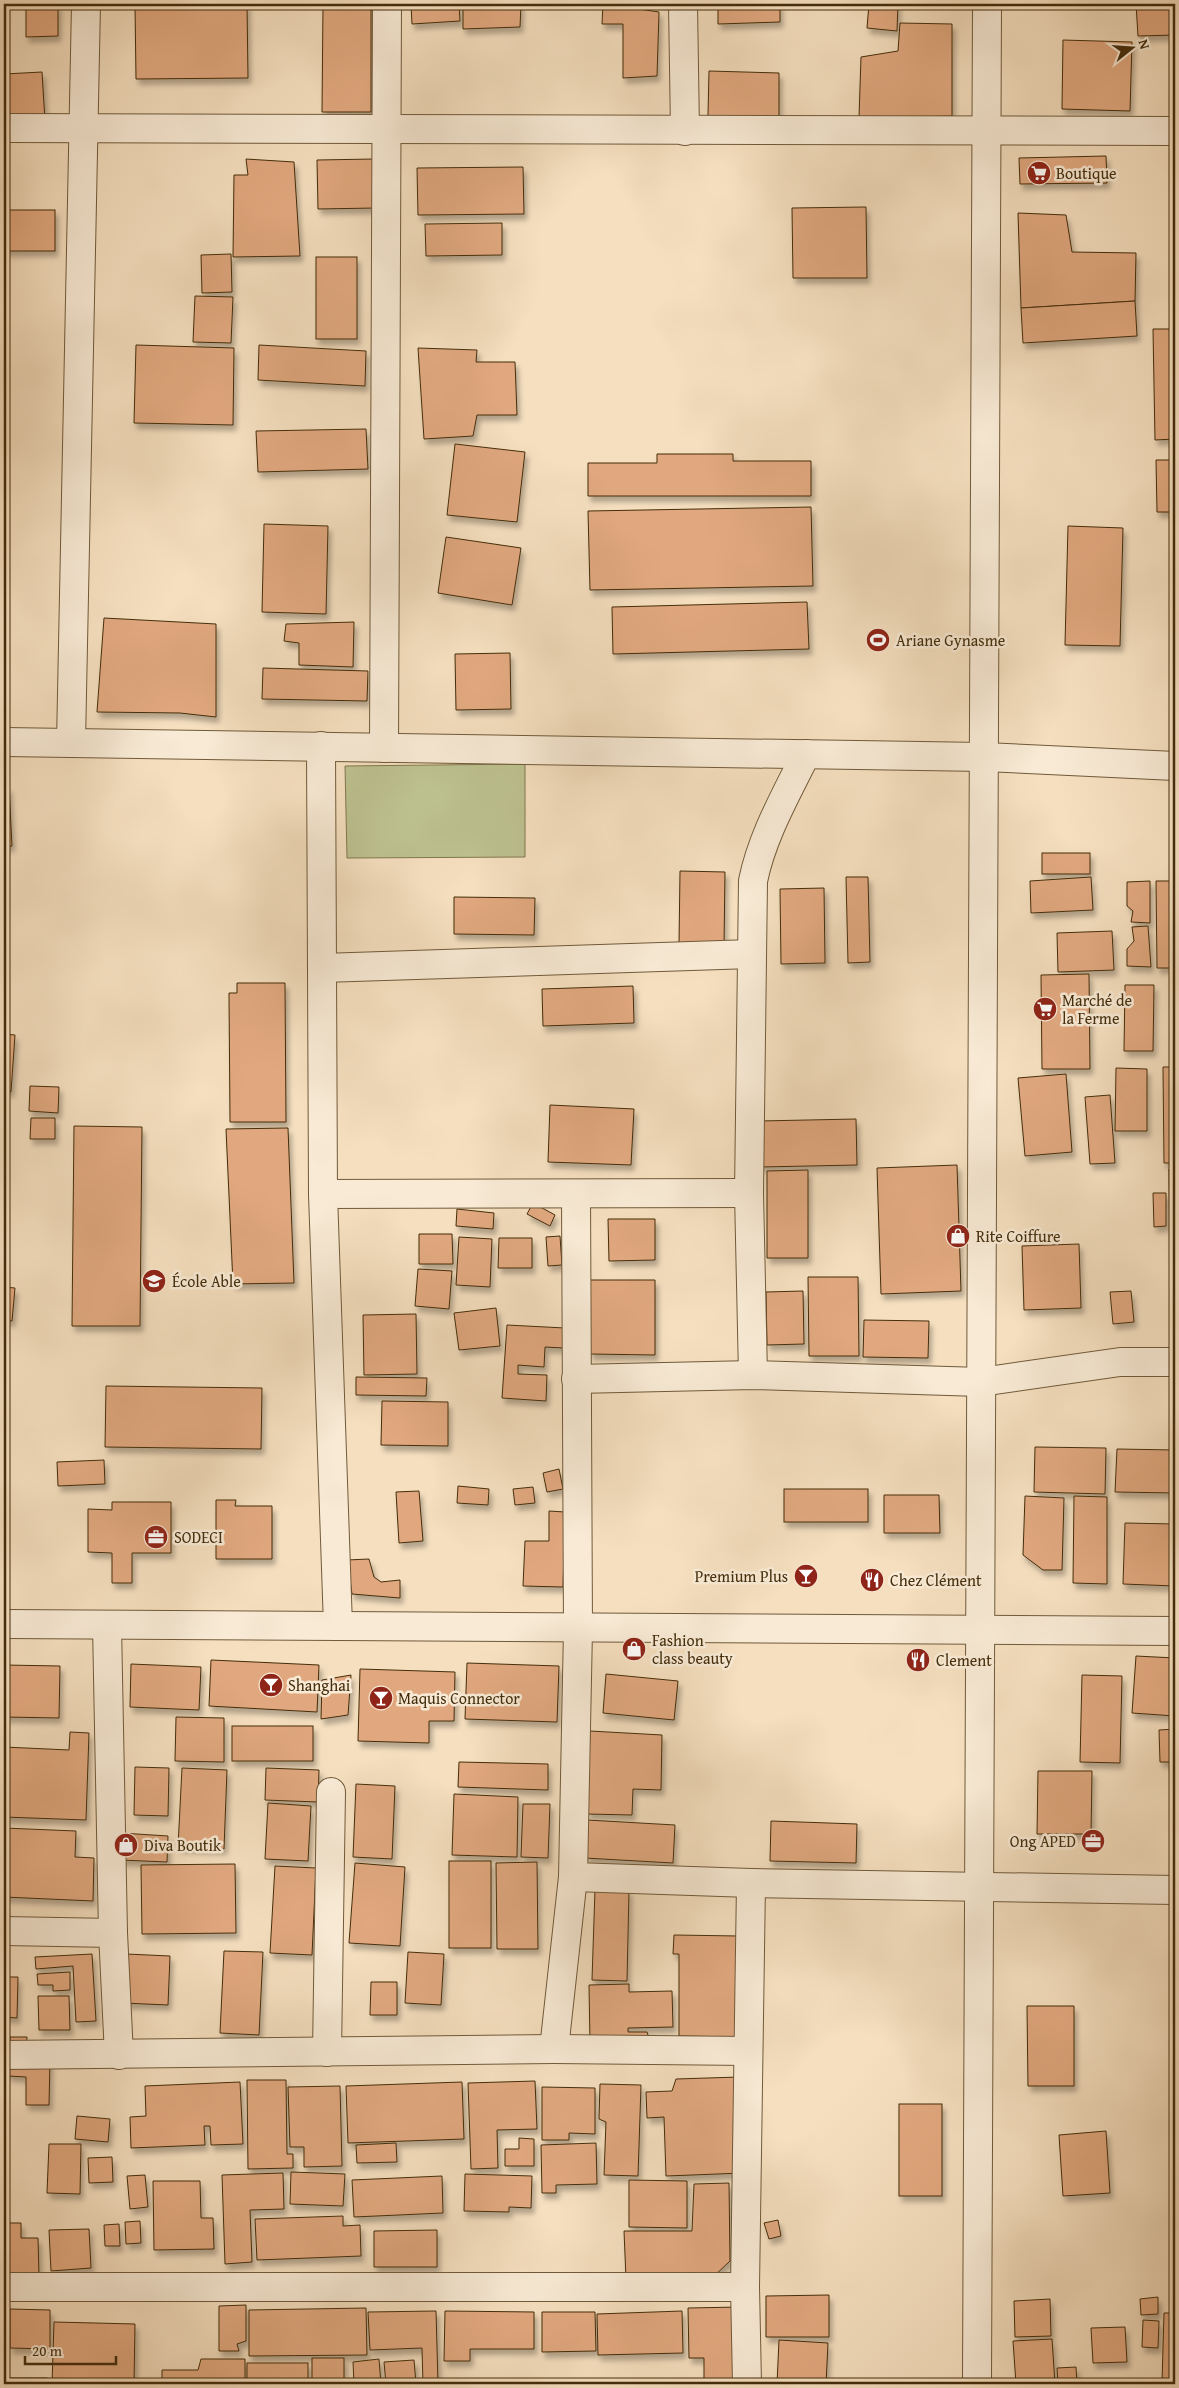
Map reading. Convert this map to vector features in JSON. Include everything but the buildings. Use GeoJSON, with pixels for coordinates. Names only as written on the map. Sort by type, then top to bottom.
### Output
{"type":"FeatureCollection","features":[{"type":"Feature","properties":{"kind":"street"},"geometry":{"type":"LineString","coordinates":[[71,743],[86,4]]}},
{"type":"Feature","properties":{"kind":"street"},"geometry":{"type":"LineString","coordinates":[[384,748],[388,130],[387,4]]}},
{"type":"Feature","properties":{"kind":"street"},"geometry":{"type":"LineString","coordinates":[[683,4],[685,131]]}},
{"type":"Feature","properties":{"kind":"street"},"geometry":{"type":"LineString","coordinates":[[977,2384],[987,4]]}},
{"type":"Feature","properties":{"kind":"street"},"geometry":{"type":"LineString","coordinates":[[4,128],[82,130],[1175,131]]}},
{"type":"Feature","properties":{"kind":"street"},"geometry":{"type":"LineString","coordinates":[[4,742],[984,756],[1175,766]]}},
{"type":"Feature","properties":{"kind":"street"},"geometry":{"type":"LineString","coordinates":[[321,746],[323,1194],[338,1626]]}},
{"type":"Feature","properties":{"kind":"street"},"geometry":{"type":"LineString","coordinates":[[753,1376],[749,1193],[753,881],[757,857],[806,754]]}},
{"type":"Feature","properties":{"kind":"street"},"geometry":{"type":"LineString","coordinates":[[322,968],[752,954]]}},
{"type":"Feature","properties":{"kind":"street"},"geometry":{"type":"LineString","coordinates":[[323,1194],[749,1193]]}},
{"type":"Feature","properties":{"kind":"street"},"geometry":{"type":"LineString","coordinates":[[554,2049],[573,1877],[578,1629],[576,1194]]}},
{"type":"Feature","properties":{"kind":"street"},"geometry":{"type":"LineString","coordinates":[[576,1379],[753,1376],[981,1382],[1120,1362],[1175,1362]]}},
{"type":"Feature","properties":{"kind":"street"},"geometry":{"type":"LineString","coordinates":[[4,1624],[578,1629],[1175,1631]]}},
{"type":"Feature","properties":{"kind":"street"},"geometry":{"type":"LineString","coordinates":[[107,1625],[113,1933],[119,2055]]}},
{"type":"Feature","properties":{"kind":"street"},"geometry":{"type":"LineString","coordinates":[[326,2052],[331,1792]]}},
{"type":"Feature","properties":{"kind":"street"},"geometry":{"type":"LineString","coordinates":[[573,1877],[751,1883],[1175,1890]]}},
{"type":"Feature","properties":{"kind":"street"},"geometry":{"type":"LineString","coordinates":[[747,2384],[745,2287],[751,1883]]}},
{"type":"Feature","properties":{"kind":"street"},"geometry":{"type":"LineString","coordinates":[[4,1931],[113,1933]]}},
{"type":"Feature","properties":{"kind":"street"},"geometry":{"type":"LineString","coordinates":[[4,2055],[554,2049],[748,2051]]}},
{"type":"Feature","properties":{"kind":"street"},"geometry":{"type":"LineString","coordinates":[[4,2287],[745,2287]]}},
{"type":"Feature","properties":{"kind":"green space"},"geometry":{"type":"Polygon","coordinates":[[[525,764],[525,857],[347,858],[345,766],[525,764]]]}},
{"type":"Feature","properties":{"kind":"place","name":"Boutique"},"geometry":{"type":"Point","coordinates":[1039,173]}},
{"type":"Feature","properties":{"kind":"place","name":"Ariane Gynasme"},"geometry":{"type":"Point","coordinates":[878,640]}},
{"type":"Feature","properties":{"kind":"place","name":"Marché de la Ferme"},"geometry":{"type":"Point","coordinates":[1045,1009]}},
{"type":"Feature","properties":{"kind":"place","name":"Rite Coiffure"},"geometry":{"type":"Point","coordinates":[958,1236]}},
{"type":"Feature","properties":{"kind":"place","name":"École Able"},"geometry":{"type":"Point","coordinates":[154,1281]}},
{"type":"Feature","properties":{"kind":"place","name":"SODECI"},"geometry":{"type":"Point","coordinates":[156,1537]}},
{"type":"Feature","properties":{"kind":"place","name":"Premium Plus"},"geometry":{"type":"Point","coordinates":[806,1576]}},
{"type":"Feature","properties":{"kind":"place","name":"Chez Clément"},"geometry":{"type":"Point","coordinates":[872,1580]}},
{"type":"Feature","properties":{"kind":"place","name":"Fashion class beauty"},"geometry":{"type":"Point","coordinates":[634,1649]}},
{"type":"Feature","properties":{"kind":"place","name":"Clement"},"geometry":{"type":"Point","coordinates":[918,1660]}},
{"type":"Feature","properties":{"kind":"place","name":"Shanghai"},"geometry":{"type":"Point","coordinates":[271,1685]}},
{"type":"Feature","properties":{"kind":"place","name":"Maquis Connector"},"geometry":{"type":"Point","coordinates":[381,1698]}},
{"type":"Feature","properties":{"kind":"place","name":"Ong APED"},"geometry":{"type":"Point","coordinates":[1093,1841]}},
{"type":"Feature","properties":{"kind":"place","name":"Diva Boutik"},"geometry":{"type":"Point","coordinates":[126,1845]}}]}
